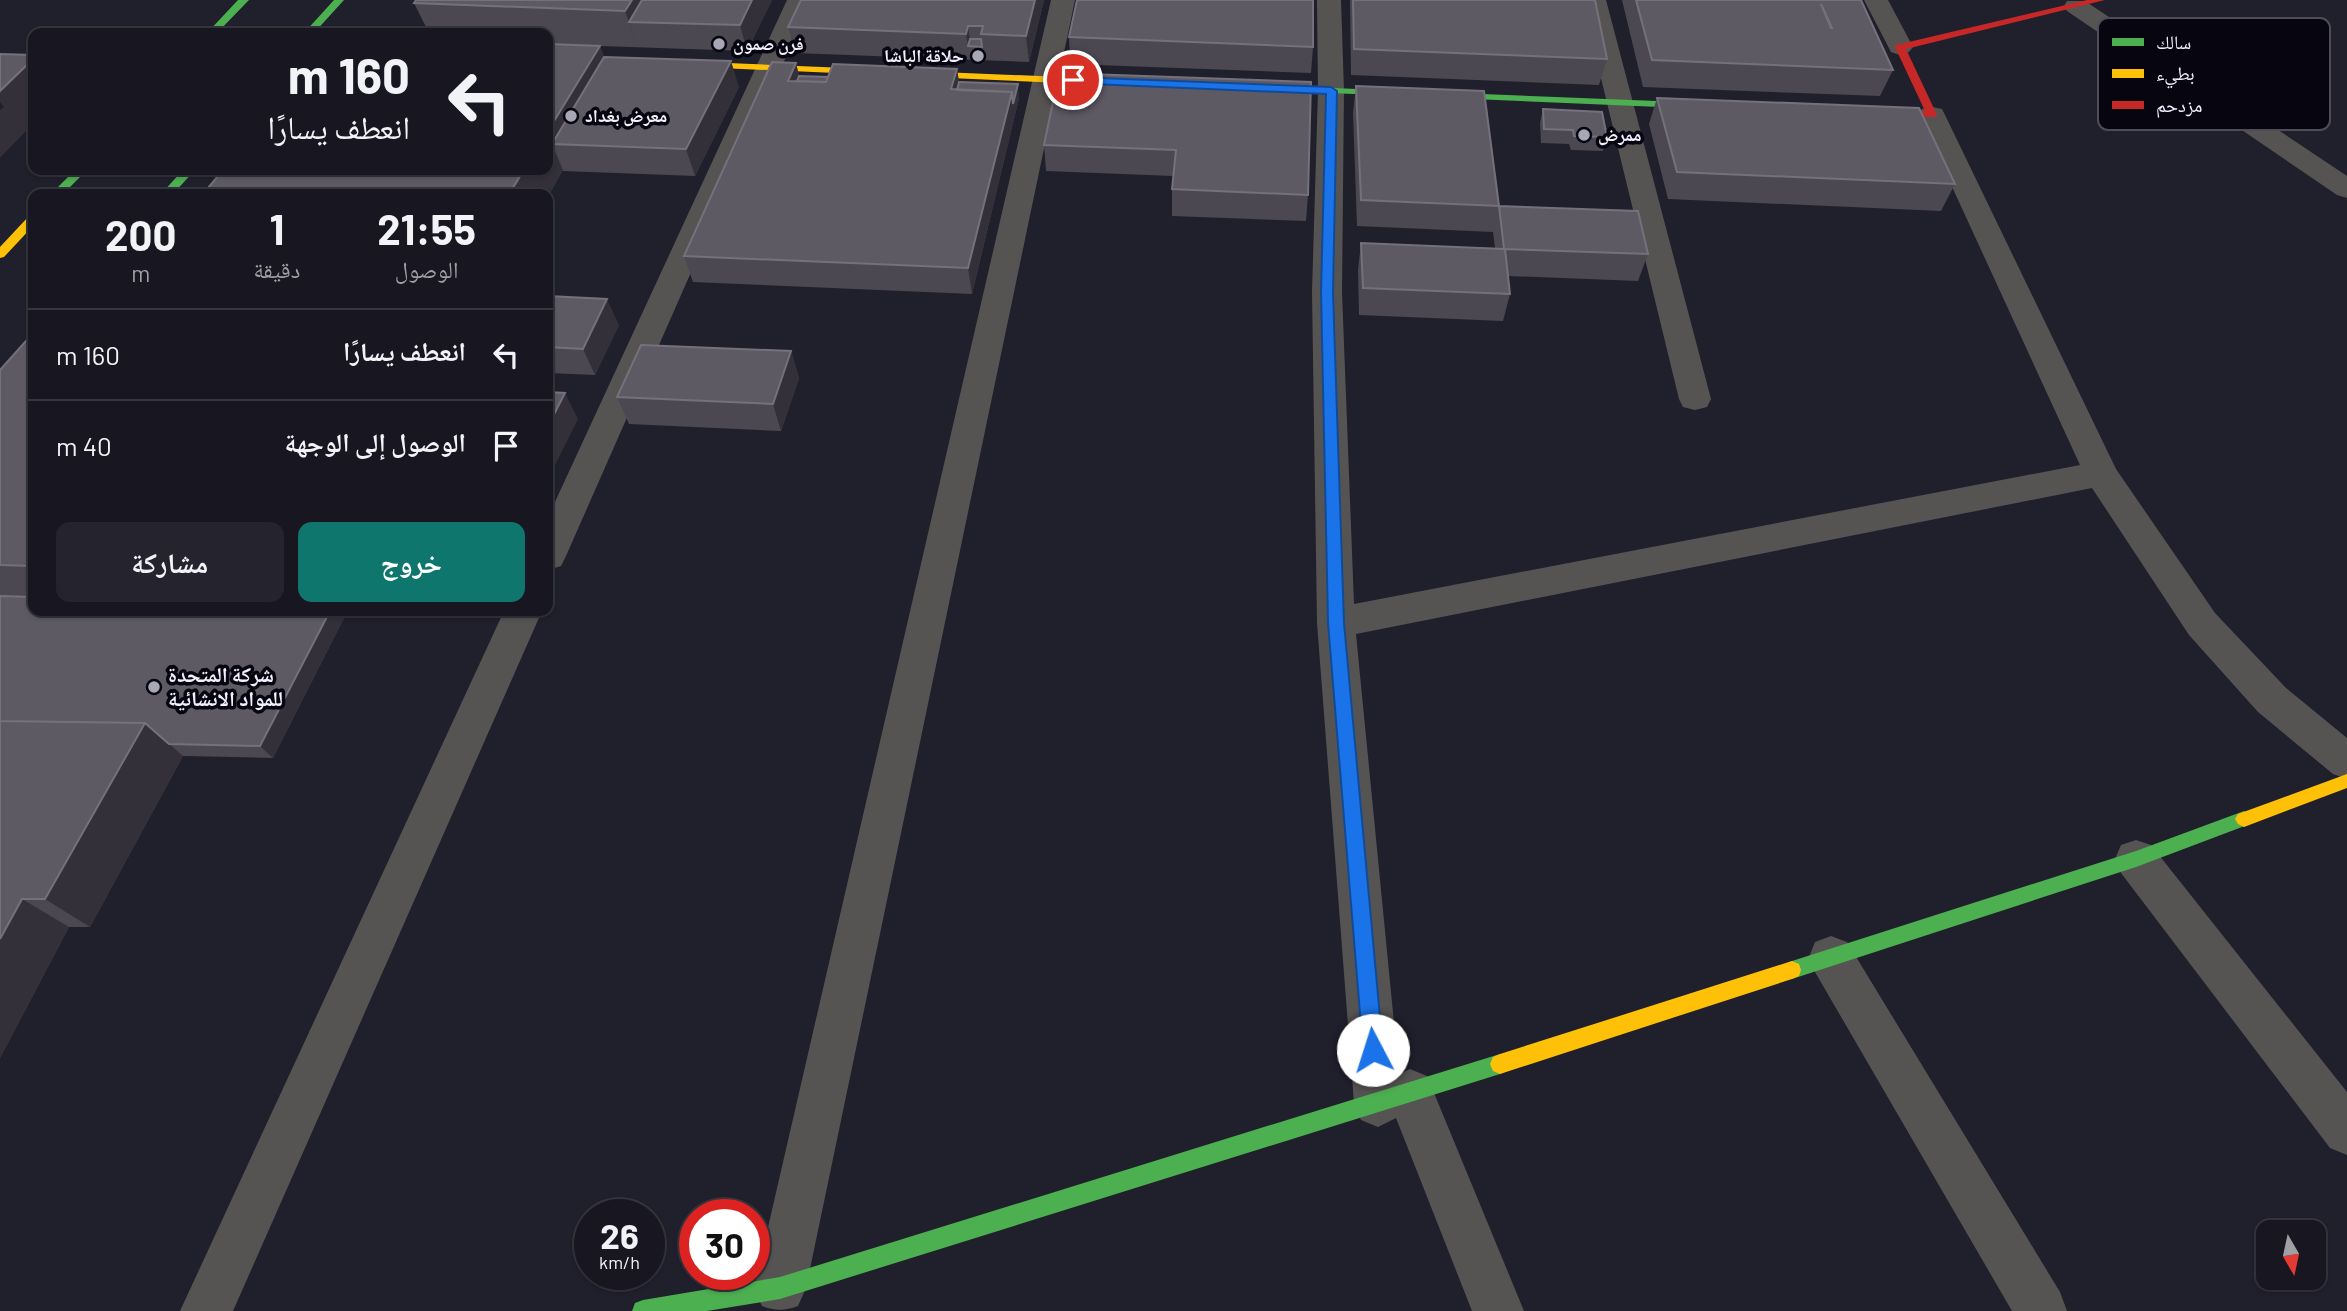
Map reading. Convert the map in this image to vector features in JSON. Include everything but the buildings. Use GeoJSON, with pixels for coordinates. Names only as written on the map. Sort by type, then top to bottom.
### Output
{"type":"FeatureCollection","features":[{"type":"Feature","properties":{"kind":"street"},"geometry":{"type":"LineString","coordinates":[[217,28],[244,0]]}},
{"type":"Feature","properties":{"kind":"street"},"geometry":{"type":"LineString","coordinates":[[314,28],[339,0]]}},
{"type":"Feature","properties":{"kind":"street"},"geometry":{"type":"LineString","coordinates":[[553,545],[799,0]]}},
{"type":"Feature","properties":{"kind":"street"},"geometry":{"type":"LineString","coordinates":[[780,1288],[1063,0]]}},
{"type":"Feature","properties":{"kind":"street"},"geometry":{"type":"LineString","coordinates":[[1329,0],[1331,91],[1327,292],[1336,623],[1394,1098],[1498,1311]]}},
{"type":"Feature","properties":{"kind":"street"},"geometry":{"type":"LineString","coordinates":[[1594,0],[1695,399]]}},
{"type":"Feature","properties":{"kind":"street"},"geometry":{"type":"LineString","coordinates":[[1876,0],[2101,474],[2202,624],[2272,700],[2347,762]]}},
{"type":"Feature","properties":{"kind":"street"},"geometry":{"type":"LineString","coordinates":[[1900,47],[2088,3],[2109,18]]}},
{"type":"Feature","properties":{"kind":"street"},"geometry":{"type":"LineString","coordinates":[[658,64],[1128,82]]}},
{"type":"Feature","properties":{"kind":"street"},"geometry":{"type":"LineString","coordinates":[[1250,87],[1728,107]]}},
{"type":"Feature","properties":{"kind":"street"},"geometry":{"type":"LineString","coordinates":[[1851,111],[1932,114]]}},
{"type":"Feature","properties":{"kind":"street"},"geometry":{"type":"LineString","coordinates":[[2265,130],[2347,189]]}},
{"type":"Feature","properties":{"kind":"street"},"geometry":{"type":"LineString","coordinates":[[62,189],[76,175]]}},
{"type":"Feature","properties":{"kind":"street"},"geometry":{"type":"LineString","coordinates":[[172,189],[184,175]]}},
{"type":"Feature","properties":{"kind":"street"},"geometry":{"type":"LineString","coordinates":[[0,254],[28,224]]}},
{"type":"Feature","properties":{"kind":"street"},"geometry":{"type":"LineString","coordinates":[[1336,623],[2101,474]]}},
{"type":"Feature","properties":{"kind":"street"},"geometry":{"type":"LineString","coordinates":[[206,1311],[521,616]]}},
{"type":"Feature","properties":{"kind":"street"},"geometry":{"type":"LineString","coordinates":[[643,1311],[780,1288],[1394,1098],[2136,859],[2347,781]]}},
{"type":"Feature","properties":{"kind":"street"},"geometry":{"type":"LineString","coordinates":[[2136,859],[2347,1131]]}},
{"type":"Feature","properties":{"kind":"street"},"geometry":{"type":"LineString","coordinates":[[1831,957],[2041,1311]]}},
{"type":"Feature","properties":{"kind":"traffic: fast"},"geometry":{"type":"LineString","coordinates":[[217,28],[244,0]]}},
{"type":"Feature","properties":{"kind":"traffic: fast"},"geometry":{"type":"LineString","coordinates":[[314,28],[339,0]]}},
{"type":"Feature","properties":{"kind":"traffic: fast"},"geometry":{"type":"LineString","coordinates":[[1260,88],[1707,106]]}},
{"type":"Feature","properties":{"kind":"traffic: fast"},"geometry":{"type":"LineString","coordinates":[[62,189],[76,175]]}},
{"type":"Feature","properties":{"kind":"traffic: fast"},"geometry":{"type":"LineString","coordinates":[[172,189],[184,175]]}},
{"type":"Feature","properties":{"kind":"traffic: fast"},"geometry":{"type":"LineString","coordinates":[[1792,970],[2136,859],[2244,819]]}},
{"type":"Feature","properties":{"kind":"traffic: fast"},"geometry":{"type":"LineString","coordinates":[[643,1311],[780,1288],[1500,1064]]}},
{"type":"Feature","properties":{"kind":"traffic: slow"},"geometry":{"type":"LineString","coordinates":[[679,64],[1109,82]]}},
{"type":"Feature","properties":{"kind":"traffic: slow"},"geometry":{"type":"LineString","coordinates":[[0,254],[28,224]]}},
{"type":"Feature","properties":{"kind":"traffic: slow"},"geometry":{"type":"LineString","coordinates":[[2244,819],[2347,781]]}},
{"type":"Feature","properties":{"kind":"traffic: slow"},"geometry":{"type":"LineString","coordinates":[[1500,1064],[1792,970]]}},
{"type":"Feature","properties":{"kind":"traffic: jam"},"geometry":{"type":"LineString","coordinates":[[1868,112],[1932,115],[1900,47],[2100,0]]}},
{"type":"Feature","properties":{"kind":"place","name":"فرن صمون"},"geometry":{"type":"Point","coordinates":[719,44]}},
{"type":"Feature","properties":{"kind":"place","name":"حلاقة الباشا"},"geometry":{"type":"Point","coordinates":[978,56]}},
{"type":"Feature","properties":{"kind":"place","name":"معرض بغداد"},"geometry":{"type":"Point","coordinates":[571,116]}},
{"type":"Feature","properties":{"kind":"place","name":"ممرض"},"geometry":{"type":"Point","coordinates":[1584,135]}},
{"type":"Feature","properties":{"kind":"place","name":"شركة المتحدة للمواد الانشائية"},"geometry":{"type":"Point","coordinates":[154,687]}},
{"type":"Feature","properties":{"kind":"route"},"geometry":{"type":"LineString","coordinates":[[1073,80],[1331,91],[1327,292],[1336,623],[1373,1050]]}}]}
